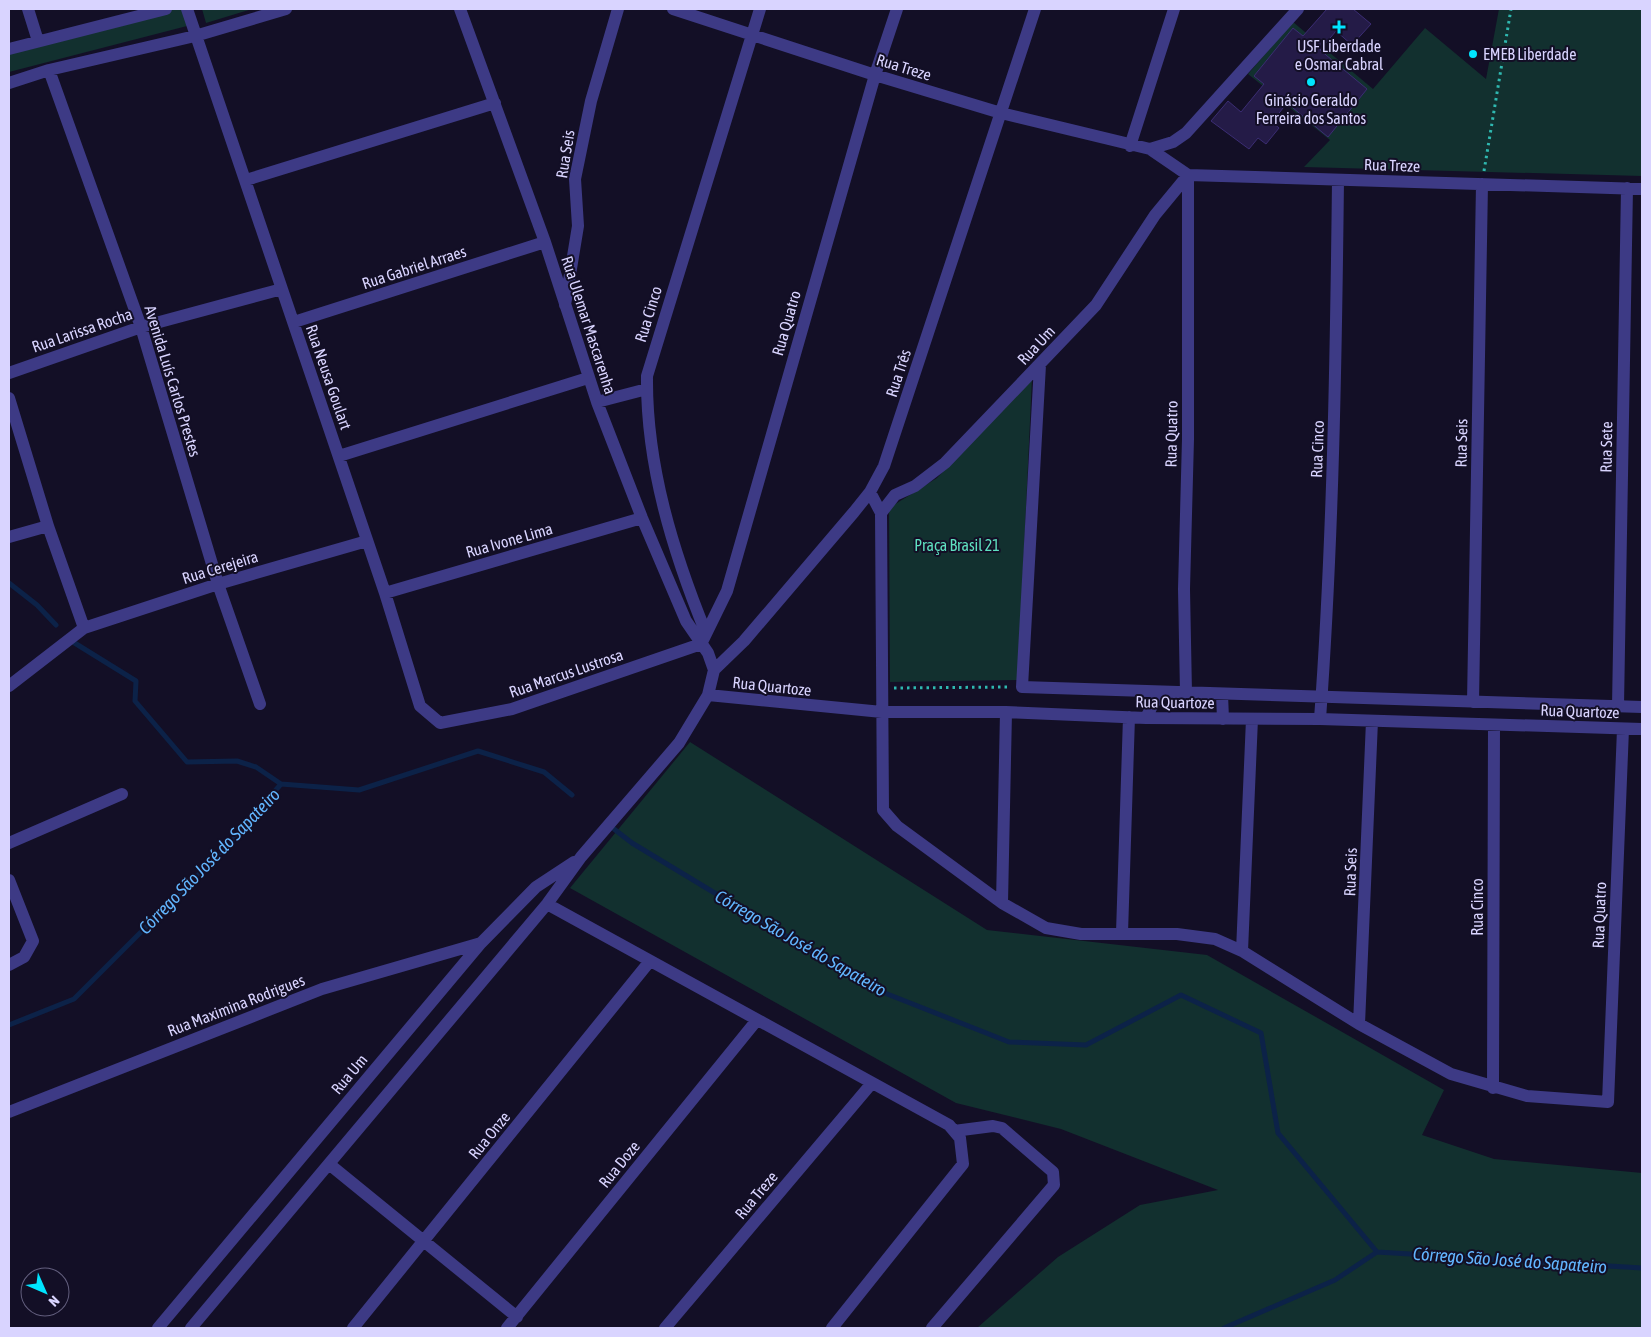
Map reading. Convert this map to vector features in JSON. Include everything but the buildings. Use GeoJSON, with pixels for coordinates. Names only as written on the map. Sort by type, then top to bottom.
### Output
{"type":"FeatureCollection","features":[{"type":"Feature","properties":{"kind":"street"},"geometry":{"type":"LineString","coordinates":[[28,9],[38,41]]}},
{"type":"Feature","properties":{"kind":"street"},"geometry":{"type":"LineString","coordinates":[[9,50],[166,9]]}},
{"type":"Feature","properties":{"kind":"street","name":"Rua Neusa Goulart"},"geometry":{"type":"LineString","coordinates":[[187,9],[385,593],[420,706],[440,723]]}},
{"type":"Feature","properties":{"kind":"street"},"geometry":{"type":"LineString","coordinates":[[9,83],[49,70],[195,36],[286,9]]}},
{"type":"Feature","properties":{"kind":"street","name":"Rua Ulemar Mascarenha"},"geometry":{"type":"LineString","coordinates":[[460,9],[545,242],[597,402],[642,518],[686,621],[703,639]]}},
{"type":"Feature","properties":{"kind":"street","name":"Rua Seis"},"geometry":{"type":"LineString","coordinates":[[565,308],[578,226],[575,179],[591,101],[618,9]]}},
{"type":"Feature","properties":{"kind":"street","name":"Rua Treze"},"geometry":{"type":"LineString","coordinates":[[673,9],[875,75],[1001,112],[1130,146]]}},
{"type":"Feature","properties":{"kind":"street","name":"Rua Cinco"},"geometry":{"type":"LineString","coordinates":[[703,639],[665,520],[654,459],[647,376],[760,9]]}},
{"type":"Feature","properties":{"kind":"street","name":"Rua Quatro"},"geometry":{"type":"LineString","coordinates":[[703,639],[727,591],[875,75],[897,9]]}},
{"type":"Feature","properties":{"kind":"street","name":"Rua Três"},"geometry":{"type":"LineString","coordinates":[[714,670],[744,640],[870,492],[889,450],[1035,9]]}},
{"type":"Feature","properties":{"kind":"street"},"geometry":{"type":"LineString","coordinates":[[1174,9],[1130,146],[1150,149],[1173,142],[1186,133],[1298,9]]}},
{"type":"Feature","properties":{"kind":"street","name":"Avenida Luís Carlos Prestes"},"geometry":{"type":"LineString","coordinates":[[49,70],[141,327],[218,584],[260,704]]}},
{"type":"Feature","properties":{"kind":"street"},"geometry":{"type":"LineString","coordinates":[[246,180],[495,103]]}},
{"type":"Feature","properties":{"kind":"street"},"geometry":{"type":"LineString","coordinates":[[1150,149],[1188,175]]}},
{"type":"Feature","properties":{"kind":"street","name":"Rua Treze"},"geometry":{"type":"LineString","coordinates":[[1188,175],[1642,189]]}},
{"type":"Feature","properties":{"kind":"street","name":"Rua Quatro"},"geometry":{"type":"LineString","coordinates":[[1186,693],[1184,589],[1188,439],[1188,175]]}},
{"type":"Feature","properties":{"kind":"street","name":"Rua Um"},"geometry":{"type":"LineString","coordinates":[[881,513],[895,495],[915,486],[945,463],[1096,304],[1155,215],[1188,175]]}},
{"type":"Feature","properties":{"kind":"street","name":"Rua Cinco"},"geometry":{"type":"LineString","coordinates":[[1320,719],[1336,346],[1338,180]]}},
{"type":"Feature","properties":{"kind":"street","name":"Rua Seis"},"geometry":{"type":"LineString","coordinates":[[1473,702],[1482,184]]}},
{"type":"Feature","properties":{"kind":"street","name":"Rua Sete"},"geometry":{"type":"LineString","coordinates":[[1618,706],[1627,188]]}},
{"type":"Feature","properties":{"kind":"street","name":"Rua Gabriel Arraes"},"geometry":{"type":"LineString","coordinates":[[294,322],[545,242]]}},
{"type":"Feature","properties":{"kind":"street","name":"Rua Larissa Rocha"},"geometry":{"type":"LineString","coordinates":[[9,373],[141,327],[282,288]]}},
{"type":"Feature","properties":{"kind":"street"},"geometry":{"type":"LineString","coordinates":[[1022,687],[1040,365]]}},
{"type":"Feature","properties":{"kind":"street"},"geometry":{"type":"LineString","coordinates":[[339,456],[588,378]]}},
{"type":"Feature","properties":{"kind":"street"},"geometry":{"type":"LineString","coordinates":[[597,402],[647,389]]}},
{"type":"Feature","properties":{"kind":"street"},"geometry":{"type":"LineString","coordinates":[[9,398],[48,526],[84,628]]}},
{"type":"Feature","properties":{"kind":"street"},"geometry":{"type":"LineString","coordinates":[[870,492],[881,513],[883,810],[897,826],[1002,903],[1046,928],[1081,934],[1177,934],[1215,938],[1242,950],[1360,1024],[1450,1074],[1493,1088]]}},
{"type":"Feature","properties":{"kind":"street","name":"Rua Ivone Lima"},"geometry":{"type":"LineString","coordinates":[[385,593],[642,518]]}},
{"type":"Feature","properties":{"kind":"street"},"geometry":{"type":"LineString","coordinates":[[9,537],[48,526]]}},
{"type":"Feature","properties":{"kind":"street","name":"Rua Cerejeira"},"geometry":{"type":"LineString","coordinates":[[9,686],[84,628],[218,584],[367,540]]}},
{"type":"Feature","properties":{"kind":"street"},"geometry":{"type":"LineString","coordinates":[[703,639],[714,670]]}},
{"type":"Feature","properties":{"kind":"street","name":"Rua Marcus Lustrosa"},"geometry":{"type":"LineString","coordinates":[[440,723],[512,709],[703,639]]}},
{"type":"Feature","properties":{"kind":"street","name":"Rua Um"},"geometry":{"type":"LineString","coordinates":[[191,1328],[547,904],[581,857],[679,743],[708,695],[714,670]]}},
{"type":"Feature","properties":{"kind":"street","name":"Rua Quartoze"},"geometry":{"type":"LineString","coordinates":[[1022,687],[1642,707]]}},
{"type":"Feature","properties":{"kind":"street"},"geometry":{"type":"LineString","coordinates":[[1146,718],[1153,704],[1163,692]]}},
{"type":"Feature","properties":{"kind":"street"},"geometry":{"type":"LineString","coordinates":[[1222,694],[1223,719]]}},
{"type":"Feature","properties":{"kind":"street","name":"Rua Quartoze"},"geometry":{"type":"LineString","coordinates":[[708,695],[882,712],[1006,712],[1146,718],[1372,720],[1642,730]]}},
{"type":"Feature","properties":{"kind":"street"},"geometry":{"type":"LineString","coordinates":[[1002,903],[1006,712]]}},
{"type":"Feature","properties":{"kind":"street"},"geometry":{"type":"LineString","coordinates":[[1122,933],[1129,717]]}},
{"type":"Feature","properties":{"kind":"street"},"geometry":{"type":"LineString","coordinates":[[1242,950],[1252,719]]}},
{"type":"Feature","properties":{"kind":"street","name":"Rua Seis"},"geometry":{"type":"LineString","coordinates":[[1360,1024],[1372,720]]}},
{"type":"Feature","properties":{"kind":"street","name":"Rua Cinco"},"geometry":{"type":"LineString","coordinates":[[1493,1088],[1494,725]]}},
{"type":"Feature","properties":{"kind":"street","name":"Rua Quatro"},"geometry":{"type":"LineString","coordinates":[[1493,1088],[1527,1096],[1608,1102],[1623,729]]}},
{"type":"Feature","properties":{"kind":"street"},"geometry":{"type":"LineString","coordinates":[[9,843],[122,794]]}},
{"type":"Feature","properties":{"kind":"street","name":"Rua Um"},"geometry":{"type":"LineString","coordinates":[[158,1328],[480,943],[536,887],[581,857]]}},
{"type":"Feature","properties":{"kind":"street"},"geometry":{"type":"LineString","coordinates":[[9,880],[33,941],[24,957],[9,965]]}},
{"type":"Feature","properties":{"kind":"street"},"geometry":{"type":"LineString","coordinates":[[547,904],[949,1126],[960,1138],[963,1164],[832,1328]]}},
{"type":"Feature","properties":{"kind":"street","name":"Rua Maximina Rodrigues"},"geometry":{"type":"LineString","coordinates":[[9,1112],[322,989],[480,943]]}},
{"type":"Feature","properties":{"kind":"street","name":"Rua Onze"},"geometry":{"type":"LineString","coordinates":[[353,1328],[650,961]]}},
{"type":"Feature","properties":{"kind":"street","name":"Rua Doze"},"geometry":{"type":"LineString","coordinates":[[507,1328],[757,1020]]}},
{"type":"Feature","properties":{"kind":"street","name":"Rua Treze"},"geometry":{"type":"LineString","coordinates":[[665,1328],[872,1083]]}},
{"type":"Feature","properties":{"kind":"street"},"geometry":{"type":"LineString","coordinates":[[932,1328],[1054,1186],[1053,1172],[1002,1128],[993,1126],[954,1131]]}},
{"type":"Feature","properties":{"kind":"street"},"geometry":{"type":"LineString","coordinates":[[329,1164],[516,1317]]}},
{"type":"Feature","properties":{"kind":"path"},"geometry":{"type":"LineString","coordinates":[[1482,184],[1511,9]]}},
{"type":"Feature","properties":{"kind":"path"},"geometry":{"type":"LineString","coordinates":[[881,688],[1022,687]]}},
{"type":"Feature","properties":{"kind":"green space"},"geometry":{"type":"Polygon","coordinates":[[[175,9],[183,9],[187,26],[9,72],[9,52],[175,9]]]}},
{"type":"Feature","properties":{"kind":"green space"},"geometry":{"type":"Polygon","coordinates":[[[202,9],[252,9],[206,23],[202,9]]]}},
{"type":"Feature","properties":{"kind":"green space"},"geometry":{"type":"Polygon","coordinates":[[[1499,9],[1642,9],[1642,176],[1304,167],[1330,140],[1248,74],[1293,22],[1373,89],[1425,28],[1486,79],[1499,9]]]}},
{"type":"Feature","properties":{"kind":"green space","name":"Praça Brasil 21"},"geometry":{"type":"Polygon","coordinates":[[[1032,378],[1018,680],[890,682],[889,508],[937,478],[1032,378]]]}},
{"type":"Feature","properties":{"kind":"green space"},"geometry":{"type":"Polygon","coordinates":[[[690,742],[987,930],[1207,955],[1444,1090],[1422,1135],[1494,1159],[1642,1173],[1642,1328],[977,1328],[1058,1257],[1140,1205],[1218,1190],[1061,1129],[956,1103],[570,888],[690,742]]]}},
{"type":"Feature","properties":{"kind":"waterway"},"geometry":{"type":"LineString","coordinates":[[9,583],[37,605],[56,625]]}},
{"type":"Feature","properties":{"kind":"waterway"},"geometry":{"type":"LineString","coordinates":[[73,642],[136,681],[135,701],[187,762],[237,761],[256,767],[281,784]]}},
{"type":"Feature","properties":{"kind":"waterway","name":"Córrego São José do Sapateiro"},"geometry":{"type":"LineString","coordinates":[[281,784],[359,790],[478,751],[544,772],[572,795]]}},
{"type":"Feature","properties":{"kind":"waterway","name":"Córrego São José do Sapateiro"},"geometry":{"type":"LineString","coordinates":[[9,1025],[74,999],[233,840],[281,784]]}},
{"type":"Feature","properties":{"kind":"waterway","name":"Córrego São José do Sapateiro"},"geometry":{"type":"LineString","coordinates":[[614,829],[632,843],[872,988],[1009,1042],[1086,1045],[1181,995],[1261,1033],[1278,1133],[1377,1252]]}},
{"type":"Feature","properties":{"kind":"waterway","name":"Córrego São José do Sapateiro"},"geometry":{"type":"LineString","coordinates":[[1224,1328],[1335,1280],[1377,1252],[1642,1268]]}},
{"type":"Feature","properties":{"kind":"place","name":"USF Liberdade e Osmar Cabral"},"geometry":{"type":"Point","coordinates":[1339,27]}},
{"type":"Feature","properties":{"kind":"place","name":"EMEB Liberdade"},"geometry":{"type":"Point","coordinates":[1473,54]}},
{"type":"Feature","properties":{"kind":"place","name":"Ginásio Geraldo Ferreira dos Santos"},"geometry":{"type":"Point","coordinates":[1311,82]}}]}
